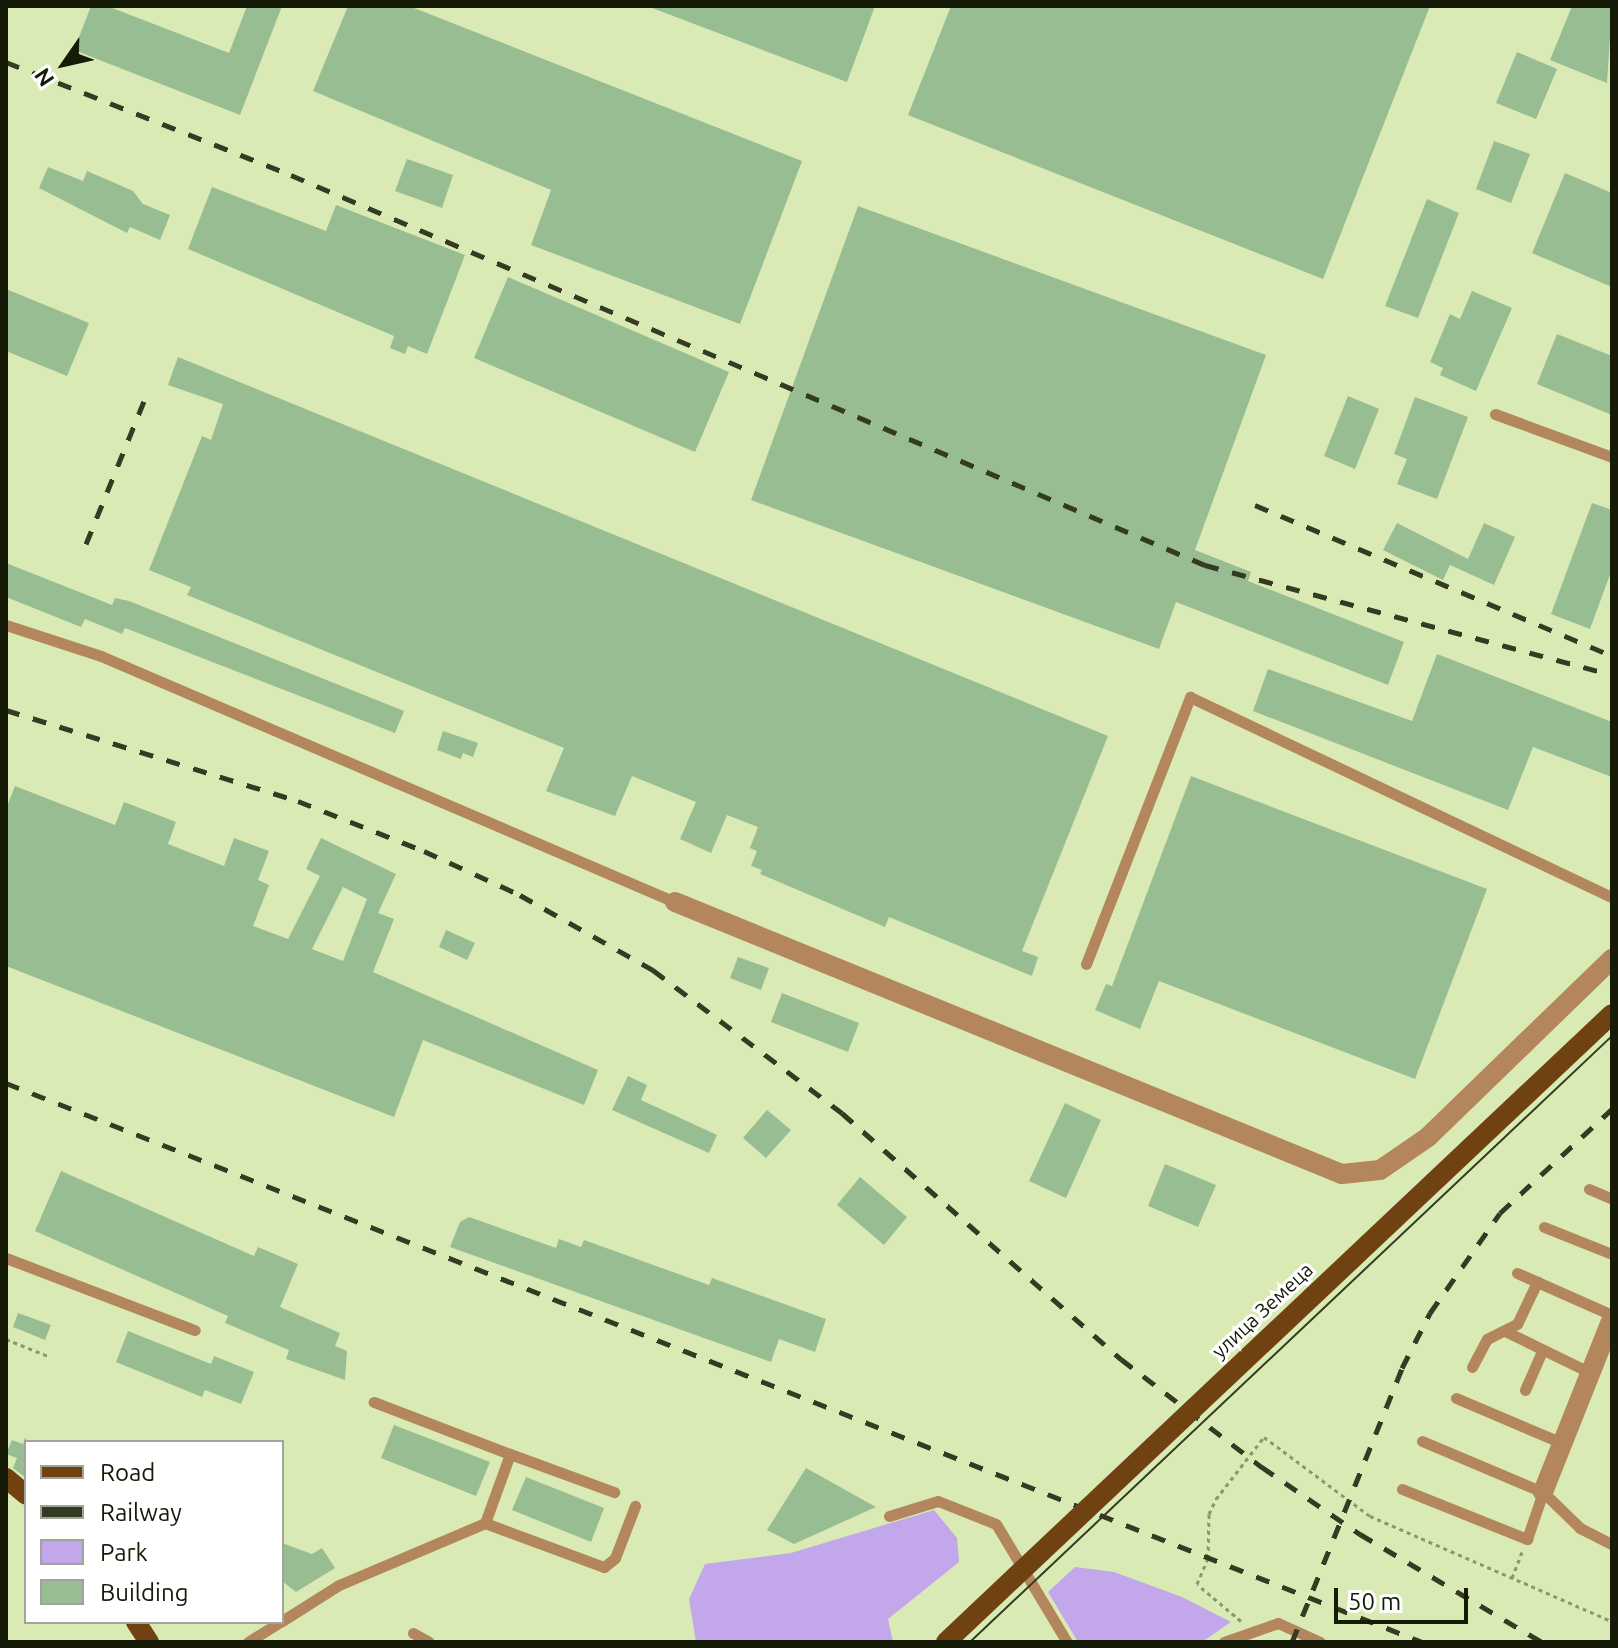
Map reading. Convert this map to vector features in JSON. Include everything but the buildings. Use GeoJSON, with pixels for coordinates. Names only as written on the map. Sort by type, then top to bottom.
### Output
{"type":"FeatureCollection","features":[{"type":"Feature","properties":{"kind":"main road","name":"улица Земеца"},"geometry":{"type":"LineString","coordinates":[[946,1642],[1612,1014]]}},
{"type":"Feature","properties":{"kind":"main road"},"geometry":{"type":"LineString","coordinates":[[6,1478],[24,1493]]}},
{"type":"Feature","properties":{"kind":"main road"},"geometry":{"type":"LineString","coordinates":[[137,1624],[149,1642]]}},
{"type":"Feature","properties":{"kind":"street"},"geometry":{"type":"LineString","coordinates":[[675,902],[1342,1174],[1380,1170],[1428,1137],[1612,959]]}},
{"type":"Feature","properties":{"kind":"street"},"geometry":{"type":"LineString","coordinates":[[1543,1492],[1612,1317]]}},
{"type":"Feature","properties":{"kind":"lane"},"geometry":{"type":"LineString","coordinates":[[1495,414],[1612,457]]}},
{"type":"Feature","properties":{"kind":"lane"},"geometry":{"type":"LineString","coordinates":[[6,625],[101,656],[675,902]]}},
{"type":"Feature","properties":{"kind":"lane"},"geometry":{"type":"LineString","coordinates":[[1086,964],[1190,697],[1612,897]]}},
{"type":"Feature","properties":{"kind":"lane"},"geometry":{"type":"LineString","coordinates":[[1589,1189],[1612,1199]]}},
{"type":"Feature","properties":{"kind":"lane"},"geometry":{"type":"LineString","coordinates":[[1544,1227],[1612,1254]]}},
{"type":"Feature","properties":{"kind":"lane"},"geometry":{"type":"LineString","coordinates":[[6,1258],[195,1330]]}},
{"type":"Feature","properties":{"kind":"lane"},"geometry":{"type":"LineString","coordinates":[[1517,1273],[1612,1317]]}},
{"type":"Feature","properties":{"kind":"lane"},"geometry":{"type":"LineString","coordinates":[[1472,1367],[1487,1339],[1517,1324],[1537,1282]]}},
{"type":"Feature","properties":{"kind":"lane"},"geometry":{"type":"LineString","coordinates":[[1505,1331],[1591,1373]]}},
{"type":"Feature","properties":{"kind":"lane"},"geometry":{"type":"LineString","coordinates":[[1525,1390],[1542,1351]]}},
{"type":"Feature","properties":{"kind":"lane"},"geometry":{"type":"LineString","coordinates":[[1456,1398],[1562,1443]]}},
{"type":"Feature","properties":{"kind":"lane"},"geometry":{"type":"LineString","coordinates":[[374,1402],[614,1492]]}},
{"type":"Feature","properties":{"kind":"lane"},"geometry":{"type":"LineString","coordinates":[[1422,1441],[1543,1492],[1580,1528],[1612,1544]]}},
{"type":"Feature","properties":{"kind":"lane"},"geometry":{"type":"LineString","coordinates":[[485,1523],[510,1454]]}},
{"type":"Feature","properties":{"kind":"lane"},"geometry":{"type":"LineString","coordinates":[[1402,1489],[1527,1539],[1543,1492]]}},
{"type":"Feature","properties":{"kind":"lane"},"geometry":{"type":"LineString","coordinates":[[889,1516],[938,1501],[996,1524],[1067,1642]]}},
{"type":"Feature","properties":{"kind":"lane"},"geometry":{"type":"LineString","coordinates":[[284,1619],[339,1585],[485,1523],[604,1567],[615,1558],[635,1506]]}},
{"type":"Feature","properties":{"kind":"lane"},"geometry":{"type":"LineString","coordinates":[[1224,1642],[1251,1629],[1278,1623],[1320,1642]]}},
{"type":"Feature","properties":{"kind":"lane"},"geometry":{"type":"LineString","coordinates":[[248,1642],[276,1624]]}},
{"type":"Feature","properties":{"kind":"lane"},"geometry":{"type":"LineString","coordinates":[[413,1633],[429,1642]]}},
{"type":"Feature","properties":{"kind":"path"},"geometry":{"type":"LineString","coordinates":[[6,1339],[48,1356]]}},
{"type":"Feature","properties":{"kind":"path"},"geometry":{"type":"LineString","coordinates":[[1251,1629],[1197,1584],[1208,1558],[1209,1514],[1227,1483],[1264,1437],[1370,1516],[1612,1621]]}},
{"type":"Feature","properties":{"kind":"path"},"geometry":{"type":"LineString","coordinates":[[1512,1578],[1527,1539]]}},
{"type":"Feature","properties":{"kind":"green space"},"geometry":{"type":"Polygon","coordinates":[[[934,1510],[957,1538],[959,1562],[888,1619],[893,1642],[696,1642],[689,1599],[705,1564],[791,1553],[934,1510]]]}},
{"type":"Feature","properties":{"kind":"green space"},"geometry":{"type":"Polygon","coordinates":[[[1075,1567],[1114,1572],[1182,1597],[1231,1622],[1202,1642],[1078,1642],[1048,1592],[1075,1567]]]}},
{"type":"Feature","properties":{"kind":"tram line"},"geometry":{"type":"LineString","coordinates":[[970,1642],[1612,1036]]}},
{"type":"Feature","properties":{"kind":"railway"},"geometry":{"type":"LineString","coordinates":[[6,62],[291,175],[1205,565],[1612,675]]}},
{"type":"Feature","properties":{"kind":"railway"},"geometry":{"type":"LineString","coordinates":[[86,544],[144,401]]}},
{"type":"Feature","properties":{"kind":"railway"},"geometry":{"type":"LineString","coordinates":[[1255,505],[1612,656]]}},
{"type":"Feature","properties":{"kind":"railway"},"geometry":{"type":"LineString","coordinates":[[6,710],[298,801],[424,851],[520,895],[653,970],[842,1113],[1121,1359],[1262,1467],[1360,1534],[1542,1642]]}},
{"type":"Feature","properties":{"kind":"railway"},"geometry":{"type":"LineString","coordinates":[[6,1083],[1422,1642]]}},
{"type":"Feature","properties":{"kind":"railway"},"geometry":{"type":"LineString","coordinates":[[1292,1642],[1402,1368],[1430,1313],[1500,1213],[1612,1109]]}}]}
